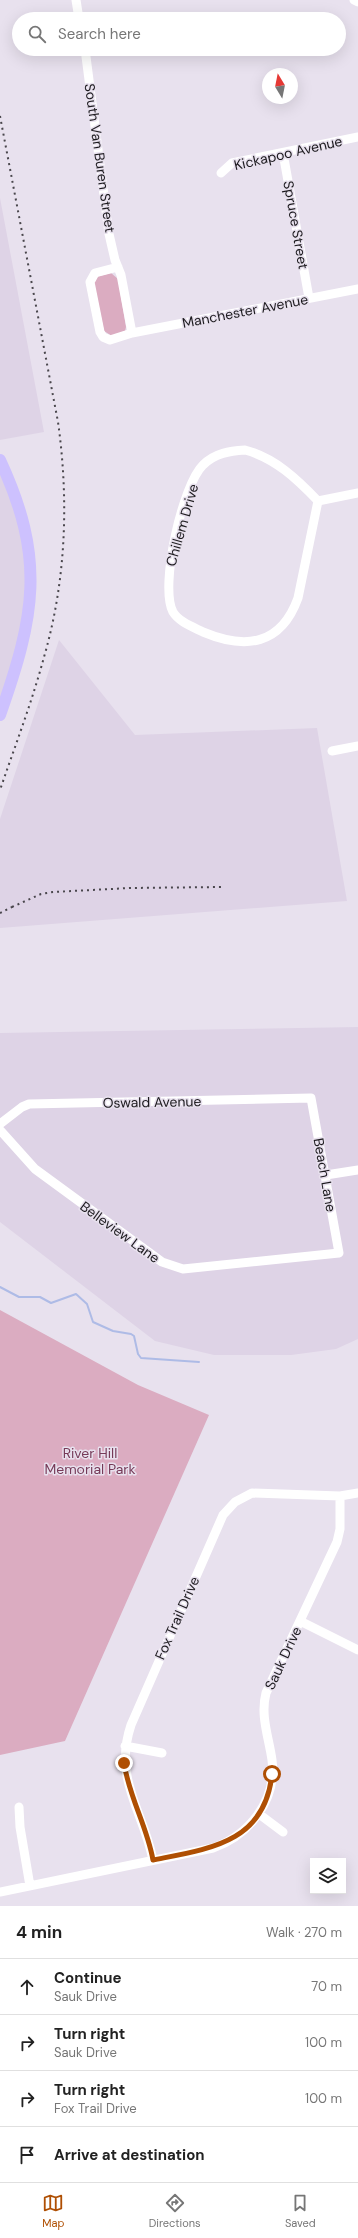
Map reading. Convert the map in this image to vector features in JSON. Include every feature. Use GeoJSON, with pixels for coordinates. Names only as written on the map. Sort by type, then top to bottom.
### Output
{"type":"FeatureCollection","features":[{"type":"Feature","properties":{"kind":"main road"},"geometry":{"type":"LineString","coordinates":[[0,460],[24,522],[30,554],[32,584],[26,629],[0,716]]}},
{"type":"Feature","properties":{"kind":"street"},"geometry":{"type":"LineString","coordinates":[[76,0],[78,12]]}},
{"type":"Feature","properties":{"kind":"street"},"geometry":{"type":"LineString","coordinates":[[354,0],[358,2]]}},
{"type":"Feature","properties":{"kind":"street","name":"South Van Buren Street"},"geometry":{"type":"LineString","coordinates":[[86,56],[102,192],[109,234],[118,267],[132,333]]}},
{"type":"Feature","properties":{"kind":"street","name":"Kickapoo Avenue"},"geometry":{"type":"LineString","coordinates":[[221,173],[232,163],[358,137]]}},
{"type":"Feature","properties":{"kind":"street","name":"Spruce Street"},"geometry":{"type":"LineString","coordinates":[[283,153],[309,298]]}},
{"type":"Feature","properties":{"kind":"street"},"geometry":{"type":"LineString","coordinates":[[118,267],[98,271],[91,279],[100,332],[103,337],[110,340],[132,333]]}},
{"type":"Feature","properties":{"kind":"street","name":"Manchester Avenue"},"geometry":{"type":"LineString","coordinates":[[132,333],[358,289]]}},
{"type":"Feature","properties":{"kind":"street","name":"Chillem Drive"},"geometry":{"type":"LineString","coordinates":[[245,450],[261,454],[275,462],[318,501],[298,598],[293,613],[285,625],[273,634],[260,639],[232,641],[196,629],[174,613],[169,602],[167,590],[170,562],[189,491],[203,465],[221,454],[232,451],[245,450]]}},
{"type":"Feature","properties":{"kind":"street"},"geometry":{"type":"LineString","coordinates":[[318,501],[358,493]]}},
{"type":"Feature","properties":{"kind":"street"},"geometry":{"type":"LineString","coordinates":[[332,751],[358,746]]}},
{"type":"Feature","properties":{"kind":"street","name":"Oswald Avenue"},"geometry":{"type":"LineString","coordinates":[[0,1124],[22,1107],[29,1104],[311,1098]]}},
{"type":"Feature","properties":{"kind":"street","name":"Beach Lane"},"geometry":{"type":"LineString","coordinates":[[311,1098],[339,1253]]}},
{"type":"Feature","properties":{"kind":"street","name":"Belleview Lane"},"geometry":{"type":"LineString","coordinates":[[0,1130],[35,1169],[162,1262],[171,1267],[183,1269],[339,1253]]}},
{"type":"Feature","properties":{"kind":"street"},"geometry":{"type":"LineString","coordinates":[[326,1175],[358,1170]]}},
{"type":"Feature","properties":{"kind":"street","name":"Fox Trail Drive"},"geometry":{"type":"LineString","coordinates":[[153,1860],[146,1829],[126,1781],[124,1763],[125,1746],[134,1718],[219,1522],[228,1508],[243,1496],[257,1493],[340,1496],[358,1493]]}},
{"type":"Feature","properties":{"kind":"street","name":"Sauk Drive"},"geometry":{"type":"LineString","coordinates":[[0,1892],[222,1844],[243,1832],[259,1814],[268,1796],[272,1774],[272,1760],[264,1716],[264,1700],[268,1687],[337,1542],[340,1529],[340,1496]]}},
{"type":"Feature","properties":{"kind":"street"},"geometry":{"type":"LineString","coordinates":[[300,1621],[358,1650]]}},
{"type":"Feature","properties":{"kind":"street"},"geometry":{"type":"LineString","coordinates":[[125,1746],[162,1753]]}},
{"type":"Feature","properties":{"kind":"street"},"geometry":{"type":"LineString","coordinates":[[19,1807],[20,1827],[30,1886]]}},
{"type":"Feature","properties":{"kind":"street"},"geometry":{"type":"LineString","coordinates":[[259,1814],[283,1832]]}},
{"type":"Feature","properties":{"kind":"shaded area"},"geometry":{"type":"Polygon","coordinates":[[[0,198],[44,432],[0,440],[0,198]]]}},
{"type":"Feature","properties":{"kind":"shaded area"},"geometry":{"type":"Polygon","coordinates":[[[0,469],[15,504],[28,572],[24,619],[0,708],[0,469]]]}},
{"type":"Feature","properties":{"kind":"shaded area"},"geometry":{"type":"Polygon","coordinates":[[[59,640],[135,735],[317,728],[347,901],[0,928],[0,819],[59,640]]]}},
{"type":"Feature","properties":{"kind":"shaded area"},"geometry":{"type":"Polygon","coordinates":[[[358,1027],[358,1339],[336,1349],[291,1355],[214,1355],[155,1341],[0,1222],[0,1033],[358,1027]]]}},
{"type":"Feature","properties":{"kind":"green space"},"geometry":{"type":"Polygon","coordinates":[[[111,273],[118,279],[126,327],[125,331],[112,336],[104,331],[94,283],[96,277],[111,273]]]}},
{"type":"Feature","properties":{"kind":"green space","name":"River Hill Memorial Park"},"geometry":{"type":"Polygon","coordinates":[[[0,1310],[138,1385],[209,1415],[65,1741],[0,1755],[0,1310]]]}},
{"type":"Feature","properties":{"kind":"waterway"},"geometry":{"type":"LineString","coordinates":[[0,1287],[19,1297],[40,1297],[51,1303],[76,1294],[87,1304],[93,1322],[113,1331],[131,1334],[134,1336],[138,1354],[141,1358],[199,1362]]}},
{"type":"Feature","properties":{"kind":"railway"},"geometry":{"type":"LineString","coordinates":[[0,116],[58,422],[64,481],[61,570],[51,628],[34,691],[0,790]]}},
{"type":"Feature","properties":{"kind":"railway"},"geometry":{"type":"LineString","coordinates":[[12,907],[41,894],[53,892],[130,888],[223,887]]}},
{"type":"Feature","properties":{"kind":"railway"},"geometry":{"type":"LineString","coordinates":[[0,913],[16,905]]}},
{"type":"Feature","properties":{"kind":"route"},"geometry":{"type":"LineString","coordinates":[[124,1763],[126,1781],[146,1829],[153,1860],[213,1848],[229,1841],[243,1832],[259,1814],[265,1802],[270,1789],[272,1774]]}}]}
